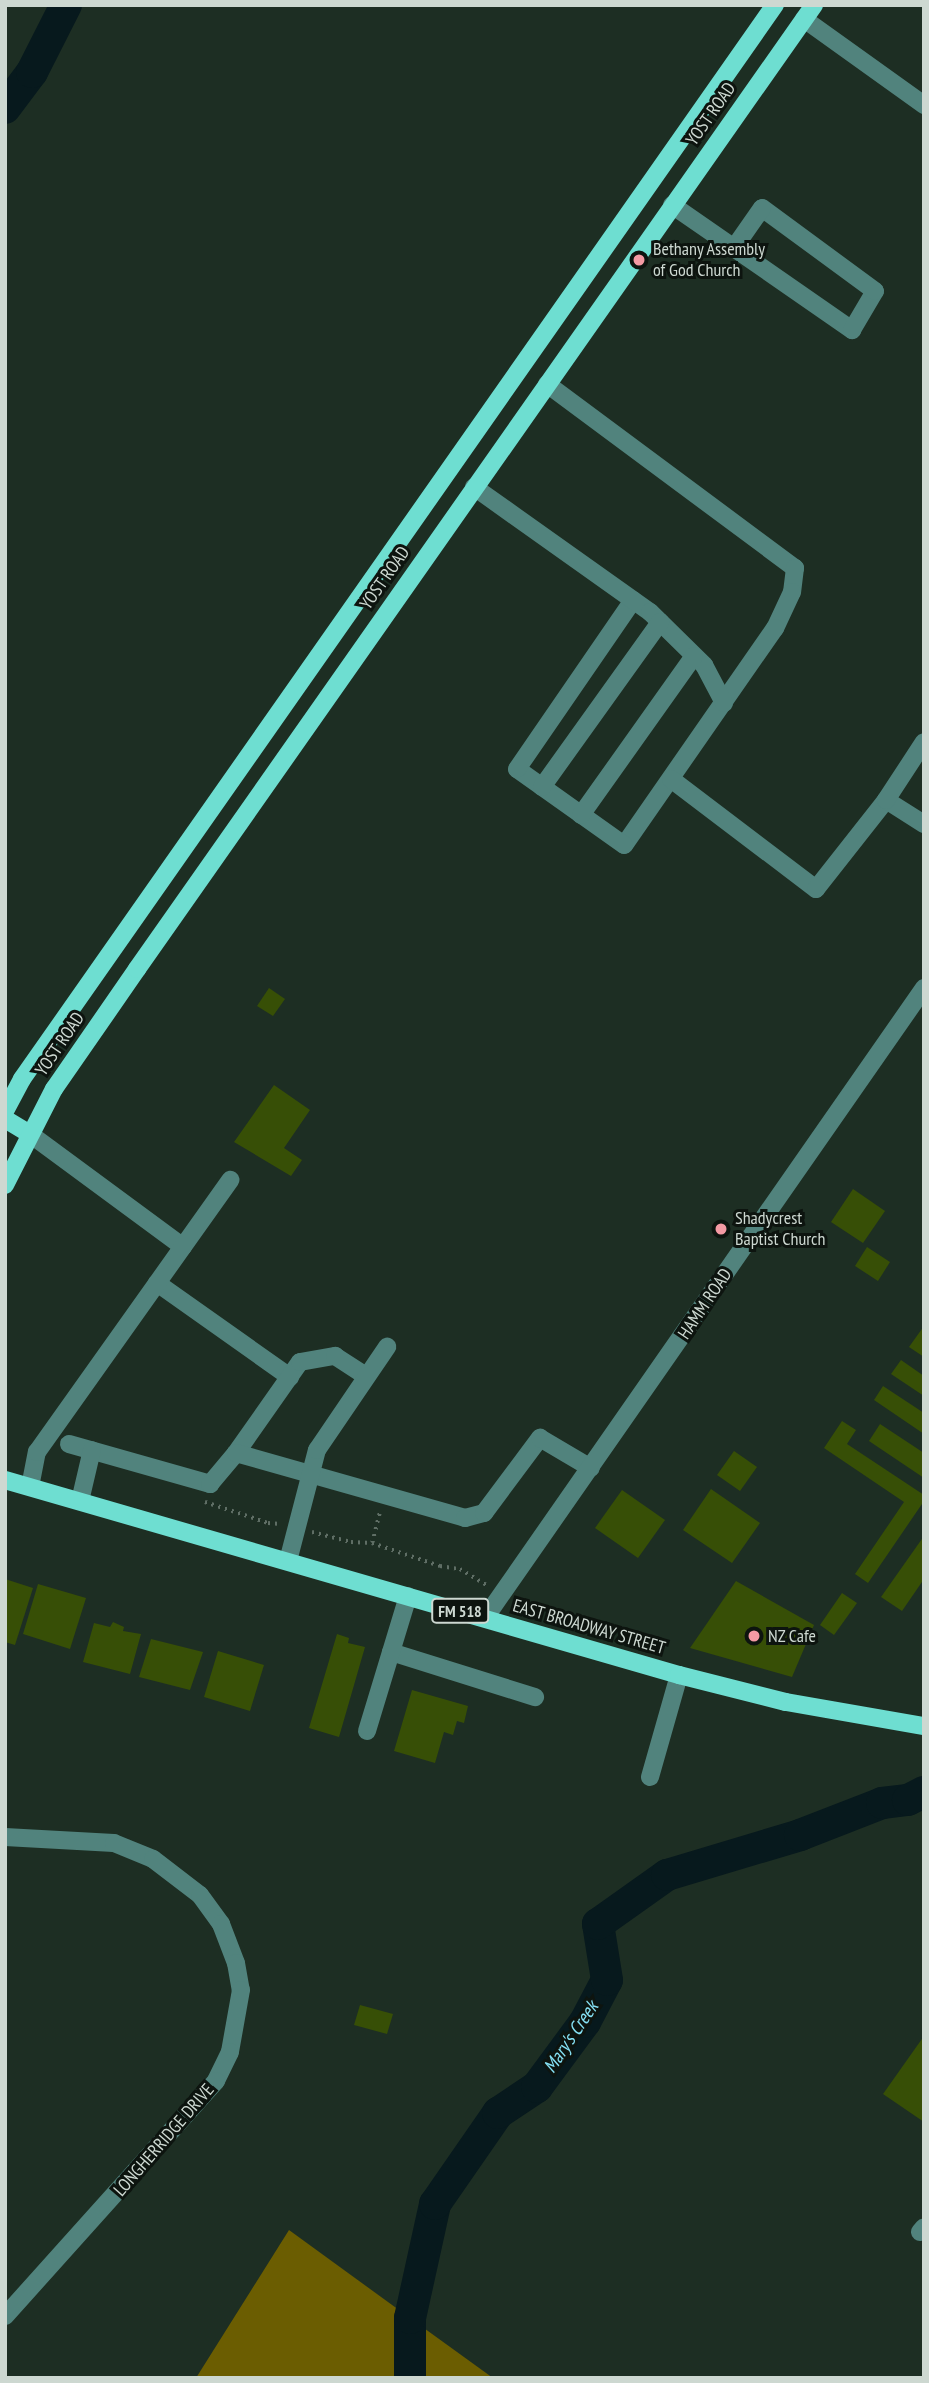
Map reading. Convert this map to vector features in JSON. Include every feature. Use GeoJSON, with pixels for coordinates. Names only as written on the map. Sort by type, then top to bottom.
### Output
{"type":"FeatureCollection","features":[{"type":"Feature","properties":{"kind":"main road","name":"YOST ROAD"},"geometry":{"type":"LineString","coordinates":[[5,1111],[22,1079],[775,5]]}},
{"type":"Feature","properties":{"kind":"main road"},"geometry":{"type":"LineString","coordinates":[[783,5],[809,12]]}},
{"type":"Feature","properties":{"kind":"main road","name":"YOST ROAD"},"geometry":{"type":"LineString","coordinates":[[5,1185],[54,1089],[809,12]]}},
{"type":"Feature","properties":{"kind":"main road"},"geometry":{"type":"LineString","coordinates":[[347,615],[371,634]]}},
{"type":"Feature","properties":{"kind":"main road"},"geometry":{"type":"LineString","coordinates":[[155,889],[180,907]]}},
{"type":"Feature","properties":{"kind":"main road"},"geometry":{"type":"LineString","coordinates":[[5,1119],[30,1135]]}},
{"type":"Feature","properties":{"kind":"main road","name":"EAST BROADWAY STREET"},"geometry":{"type":"LineString","coordinates":[[5,1480],[679,1675],[786,1702],[921,1726]]}},
{"type":"Feature","properties":{"kind":"street"},"geometry":{"type":"LineString","coordinates":[[809,12],[924,105]]}},
{"type":"Feature","properties":{"kind":"street"},"geometry":{"type":"LineString","coordinates":[[672,205],[852,330],[875,292],[762,208],[734,248]]}},
{"type":"Feature","properties":{"kind":"street"},"geometry":{"type":"LineString","coordinates":[[547,384],[795,568],[792,592],[775,628],[624,845],[517,769],[633,600]]}},
{"type":"Feature","properties":{"kind":"street"},"geometry":{"type":"LineString","coordinates":[[474,487],[660,622],[699,660],[724,703]]}},
{"type":"Feature","properties":{"kind":"street"},"geometry":{"type":"LineString","coordinates":[[542,787],[660,622]]}},
{"type":"Feature","properties":{"kind":"street"},"geometry":{"type":"LineString","coordinates":[[581,814],[699,660]]}},
{"type":"Feature","properties":{"kind":"street"},"geometry":{"type":"LineString","coordinates":[[671,779],[816,889],[886,800],[924,742]]}},
{"type":"Feature","properties":{"kind":"street"},"geometry":{"type":"LineString","coordinates":[[886,800],[924,824]]}},
{"type":"Feature","properties":{"kind":"street","name":"HAMM ROAD"},"geometry":{"type":"LineString","coordinates":[[485,1618],[924,988]]}},
{"type":"Feature","properties":{"kind":"street"},"geometry":{"type":"LineString","coordinates":[[30,1135],[183,1247]]}},
{"type":"Feature","properties":{"kind":"street"},"geometry":{"type":"LineString","coordinates":[[30,1487],[37,1452],[230,1180]]}},
{"type":"Feature","properties":{"kind":"street"},"geometry":{"type":"LineString","coordinates":[[157,1283],[290,1377]]}},
{"type":"Feature","properties":{"kind":"street"},"geometry":{"type":"LineString","coordinates":[[288,1562],[317,1450],[387,1346]]}},
{"type":"Feature","properties":{"kind":"street"},"geometry":{"type":"LineString","coordinates":[[69,1444],[210,1484],[236,1453],[300,1362],[335,1356],[366,1376]]}},
{"type":"Feature","properties":{"kind":"street"},"geometry":{"type":"LineString","coordinates":[[236,1453],[465,1518],[484,1513],[540,1438],[591,1468]]}},
{"type":"Feature","properties":{"kind":"street"},"geometry":{"type":"LineString","coordinates":[[80,1501],[92,1450]]}},
{"type":"Feature","properties":{"kind":"street"},"geometry":{"type":"LineString","coordinates":[[367,1731],[408,1596]]}},
{"type":"Feature","properties":{"kind":"street"},"geometry":{"type":"LineString","coordinates":[[391,1653],[535,1697]]}},
{"type":"Feature","properties":{"kind":"street"},"geometry":{"type":"LineString","coordinates":[[650,1777],[679,1675]]}},
{"type":"Feature","properties":{"kind":"street","name":"LONGHERRIDGE DRIVE"},"geometry":{"type":"LineString","coordinates":[[5,1837],[114,1843],[153,1858],[200,1895],[221,1924],[236,1963],[241,1990],[230,2052],[216,2081],[5,2316]]}},
{"type":"Feature","properties":{"kind":"path"},"geometry":{"type":"LineString","coordinates":[[372,1543],[385,1496]]}},
{"type":"Feature","properties":{"kind":"path"},"geometry":{"type":"LineString","coordinates":[[202,1502],[268,1523],[297,1527],[328,1537],[372,1543],[440,1566],[460,1569],[503,1593]]}},
{"type":"Feature","properties":{"kind":"shaded area"},"geometry":{"type":"Polygon","coordinates":[[[289,2230],[410,2318],[493,2378],[196,2378],[289,2230]]]}},
{"type":"Feature","properties":{"kind":"building"},"geometry":{"type":"Polygon","coordinates":[[[269,988],[285,999],[273,1016],[257,1006],[269,988]]]}},
{"type":"Feature","properties":{"kind":"building"},"geometry":{"type":"Polygon","coordinates":[[[274,1085],[310,1110],[284,1148],[302,1160],[291,1176],[234,1142],[274,1085]]]}},
{"type":"Feature","properties":{"kind":"building"},"geometry":{"type":"Polygon","coordinates":[[[853,1189],[885,1211],[863,1243],[831,1222],[853,1189]]]}},
{"type":"Feature","properties":{"kind":"building"},"geometry":{"type":"Polygon","coordinates":[[[867,1247],[890,1262],[878,1281],[855,1266],[867,1247]]]}},
{"type":"Feature","properties":{"kind":"building"},"geometry":{"type":"Polygon","coordinates":[[[924,1326],[924,1357],[909,1347],[924,1326]]]}},
{"type":"Feature","properties":{"kind":"building"},"geometry":{"type":"Polygon","coordinates":[[[901,1360],[924,1376],[924,1396],[891,1374],[901,1360]]]}},
{"type":"Feature","properties":{"kind":"building"},"geometry":{"type":"Polygon","coordinates":[[[883,1386],[924,1413],[924,1434],[874,1400],[883,1386]]]}},
{"type":"Feature","properties":{"kind":"building"},"geometry":{"type":"Polygon","coordinates":[[[842,1421],[856,1430],[847,1444],[924,1495],[924,1501],[868,1583],[855,1574],[904,1502],[824,1448],[842,1421]]]}},
{"type":"Feature","properties":{"kind":"building"},"geometry":{"type":"Polygon","coordinates":[[[880,1424],[924,1453],[924,1478],[869,1441],[880,1424]]]}},
{"type":"Feature","properties":{"kind":"building"},"geometry":{"type":"Polygon","coordinates":[[[734,1451],[757,1467],[740,1491],[717,1475],[734,1451]]]}},
{"type":"Feature","properties":{"kind":"building"},"geometry":{"type":"Polygon","coordinates":[[[711,1489],[760,1523],[732,1563],[683,1530],[711,1489]]]}},
{"type":"Feature","properties":{"kind":"building"},"geometry":{"type":"Polygon","coordinates":[[[622,1490],[665,1520],[638,1558],[595,1528],[622,1490]]]}},
{"type":"Feature","properties":{"kind":"building"},"geometry":{"type":"Polygon","coordinates":[[[924,1536],[924,1579],[902,1611],[881,1597],[924,1536]]]}},
{"type":"Feature","properties":{"kind":"building"},"geometry":{"type":"Polygon","coordinates":[[[5,1579],[33,1588],[15,1645],[5,1642],[5,1579]]]}},
{"type":"Feature","properties":{"kind":"building","name":"NZ Cafe"},"geometry":{"type":"Polygon","coordinates":[[[736,1581],[814,1625],[792,1677],[690,1648],[736,1581]]]}},
{"type":"Feature","properties":{"kind":"building"},"geometry":{"type":"Polygon","coordinates":[[[38,1584],[86,1598],[70,1649],[23,1634],[38,1584]]]}},
{"type":"Feature","properties":{"kind":"building"},"geometry":{"type":"Polygon","coordinates":[[[842,1593],[857,1603],[834,1635],[820,1625],[842,1593]]]}},
{"type":"Feature","properties":{"kind":"building"},"geometry":{"type":"Polygon","coordinates":[[[113,1622],[124,1627],[123,1631],[141,1634],[130,1674],[83,1662],[94,1623],[110,1627],[113,1622]]]}},
{"type":"Feature","properties":{"kind":"building"},"geometry":{"type":"Polygon","coordinates":[[[337,1634],[349,1638],[348,1643],[365,1647],[339,1737],[309,1728],[337,1634]]]}},
{"type":"Feature","properties":{"kind":"building"},"geometry":{"type":"Polygon","coordinates":[[[151,1639],[203,1652],[190,1690],[139,1677],[151,1639]]]}},
{"type":"Feature","properties":{"kind":"building"},"geometry":{"type":"Polygon","coordinates":[[[218,1651],[264,1665],[250,1711],[204,1697],[218,1651]]]}},
{"type":"Feature","properties":{"kind":"building"},"geometry":{"type":"Polygon","coordinates":[[[412,1690],[468,1706],[464,1723],[457,1721],[453,1735],[444,1732],[435,1763],[394,1751],[412,1690]]]}},
{"type":"Feature","properties":{"kind":"building"},"geometry":{"type":"Polygon","coordinates":[[[360,2005],[393,2014],[387,2034],[354,2025],[360,2005]]]}},
{"type":"Feature","properties":{"kind":"building"},"geometry":{"type":"Polygon","coordinates":[[[924,2036],[924,2122],[883,2094],[924,2036]]]}},
{"type":"Feature","properties":{"kind":"waterway"},"geometry":{"type":"LineString","coordinates":[[5,108],[32,72],[66,5]]}},
{"type":"Feature","properties":{"kind":"waterway","name":"Mary's Creek"},"geometry":{"type":"LineString","coordinates":[[410,2378],[410,2318],[435,2204],[498,2113],[537,2087],[585,2022],[607,1980],[598,1924],[667,1875],[800,1835],[882,1803],[908,1800],[924,1792]]}},
{"type":"Feature","properties":{"kind":"place","name":"Bethany Assembly of God Church"},"geometry":{"type":"Point","coordinates":[639,260]}},
{"type":"Feature","properties":{"kind":"place","name":"Shadycrest Baptist Church"},"geometry":{"type":"Point","coordinates":[721,1229]}},
{"type":"Feature","properties":{"kind":"place","name":"NZ Cafe"},"geometry":{"type":"Point","coordinates":[754,1636]}}]}
